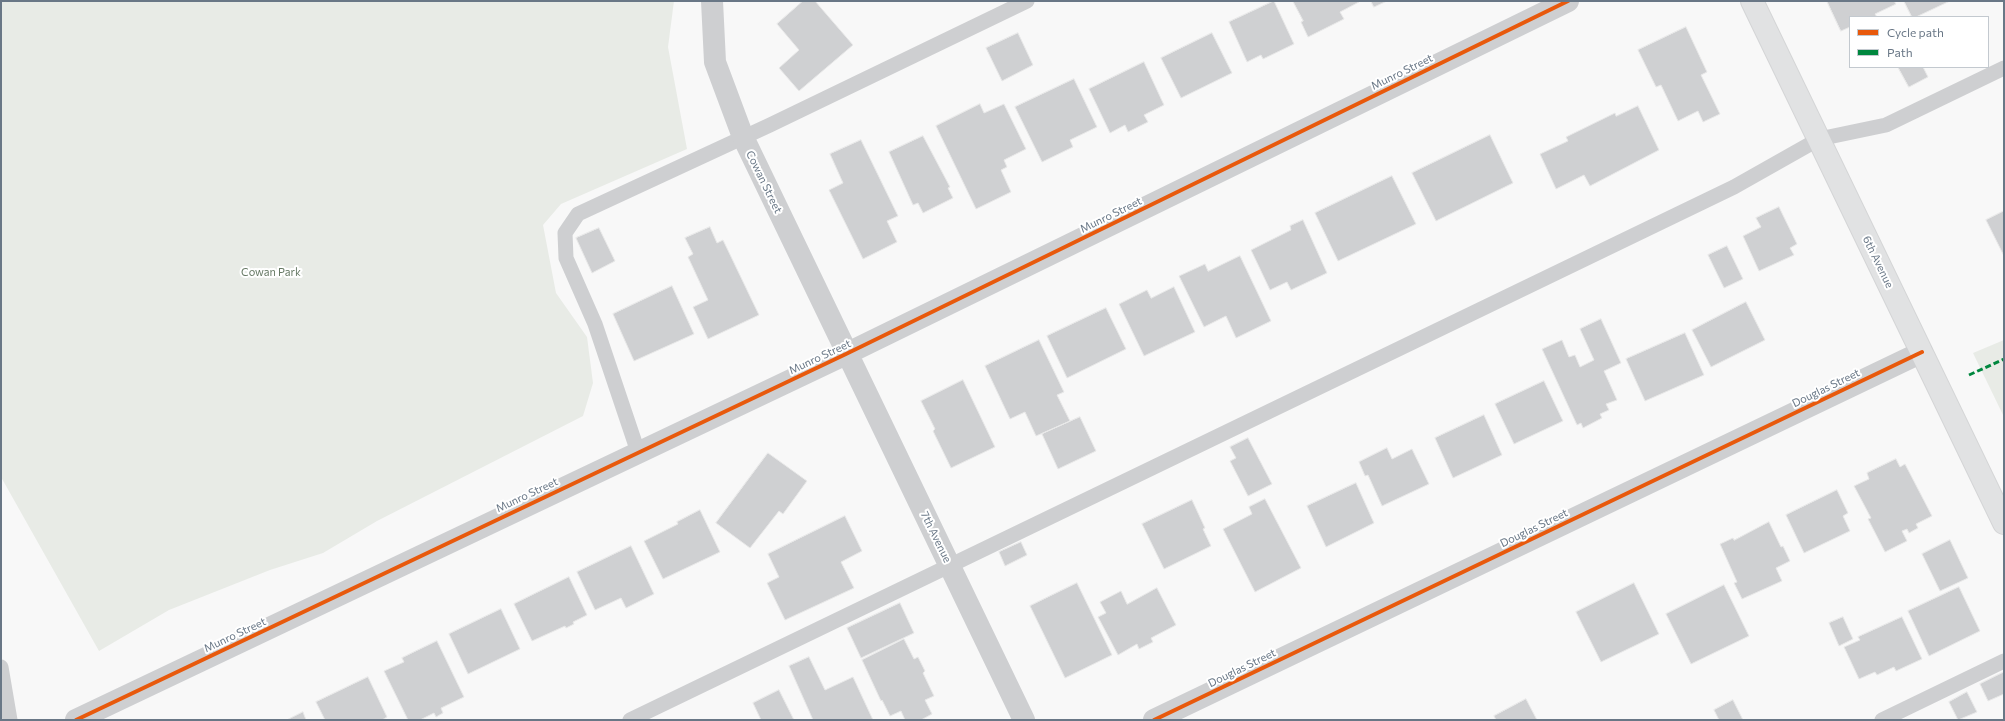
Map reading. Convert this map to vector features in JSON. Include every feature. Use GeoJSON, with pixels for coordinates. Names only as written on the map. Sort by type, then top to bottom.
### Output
{"type":"FeatureCollection","features":[{"type":"Feature","properties":{"kind":"street","name":"Cowan Street"},"geometry":{"type":"LineString","coordinates":[[712,1],[715,62],[743,138],[846,354]]}},
{"type":"Feature","properties":{"kind":"street","name":"Munro Street"},"geometry":{"type":"LineString","coordinates":[[76,720],[846,354],[1568,1]]}},
{"type":"Feature","properties":{"kind":"street","name":"6th Avenue"},"geometry":{"type":"LineString","coordinates":[[1752,1],[2004,523]]}},
{"type":"Feature","properties":{"kind":"street","name":"Douglas Street"},"geometry":{"type":"LineString","coordinates":[[1154,720],[1922,352]]}},
{"type":"Feature","properties":{"kind":"street","name":"7th Avenue"},"geometry":{"type":"LineString","coordinates":[[846,354],[1024,720]]}},
{"type":"Feature","properties":{"kind":"lane"},"geometry":{"type":"LineString","coordinates":[[638,452],[595,324],[566,258],[565,233],[578,214],[743,138],[1027,1]]}},
{"type":"Feature","properties":{"kind":"lane"},"geometry":{"type":"LineString","coordinates":[[630,720],[950,567],[1734,187],[1819,139],[1886,125],[2004,68]]}},
{"type":"Feature","properties":{"kind":"lane"},"geometry":{"type":"LineString","coordinates":[[1882,720],[2004,661]]}},
{"type":"Feature","properties":{"kind":"lane"},"geometry":{"type":"LineString","coordinates":[[1,667],[10,720]]}},
{"type":"Feature","properties":{"kind":"green space","name":"Cowan Park"},"geometry":{"type":"Polygon","coordinates":[[[1,1],[674,1],[668,47],[687,149],[561,204],[543,225],[556,293],[587,337],[593,383],[583,416],[377,521],[323,553],[270,570],[169,610],[99,651],[1,477],[1,1]]]}},
{"type":"Feature","properties":{"kind":"green space"},"geometry":{"type":"Polygon","coordinates":[[[2004,340],[2004,417],[1973,353],[2004,340]]]}},
{"type":"Feature","properties":{"kind":"building"},"geometry":{"type":"Polygon","coordinates":[[[803,1],[815,1],[853,45],[799,91],[779,68],[799,50],[777,24],[803,1]]]}},
{"type":"Feature","properties":{"kind":"building"},"geometry":{"type":"Polygon","coordinates":[[[1274,1],[1294,44],[1263,59],[1261,55],[1247,62],[1229,22],[1274,1]]]}},
{"type":"Feature","properties":{"kind":"building"},"geometry":{"type":"Polygon","coordinates":[[[1293,1],[1359,2],[1340,12],[1344,19],[1308,37],[1301,22],[1303,21],[1293,1]]]}},
{"type":"Feature","properties":{"kind":"building"},"geometry":{"type":"Polygon","coordinates":[[[1371,1],[1387,1],[1374,7],[1371,1]]]}},
{"type":"Feature","properties":{"kind":"building"},"geometry":{"type":"Polygon","coordinates":[[[1827,1],[1894,1],[1896,4],[1875,14],[1876,16],[1849,16],[1849,27],[1841,31],[1827,1]]]}},
{"type":"Feature","properties":{"kind":"building"},"geometry":{"type":"Polygon","coordinates":[[[1904,1],[1950,1],[1918,16],[1912,16],[1904,1]]]}},
{"type":"Feature","properties":{"kind":"building"},"geometry":{"type":"Polygon","coordinates":[[[1686,27],[1707,72],[1701,75],[1720,114],[1703,122],[1698,111],[1678,121],[1661,85],[1656,87],[1638,50],[1686,27]]]}},
{"type":"Feature","properties":{"kind":"building"},"geometry":{"type":"Polygon","coordinates":[[[1018,33],[1033,65],[1002,81],[986,48],[1018,33]]]}},
{"type":"Feature","properties":{"kind":"building"},"geometry":{"type":"Polygon","coordinates":[[[1212,33],[1232,73],[1181,98],[1161,58],[1212,33]]]}},
{"type":"Feature","properties":{"kind":"building"},"geometry":{"type":"Polygon","coordinates":[[[1144,62],[1164,105],[1144,115],[1148,122],[1128,132],[1125,125],[1110,133],[1089,89],[1144,62]]]}},
{"type":"Feature","properties":{"kind":"building"},"geometry":{"type":"Polygon","coordinates":[[[1899,68],[1924,68],[1928,77],[1909,87],[1899,68]]]}},
{"type":"Feature","properties":{"kind":"building"},"geometry":{"type":"Polygon","coordinates":[[[1074,79],[1097,127],[1070,140],[1073,147],[1042,162],[1015,107],[1074,79]]]}},
{"type":"Feature","properties":{"kind":"building"},"geometry":{"type":"Polygon","coordinates":[[[980,104],[984,113],[1004,104],[1026,149],[1004,160],[1007,167],[1001,170],[1011,192],[976,209],[936,126],[980,104]]]}},
{"type":"Feature","properties":{"kind":"building"},"geometry":{"type":"Polygon","coordinates":[[[1638,106],[1659,150],[1590,186],[1584,175],[1556,189],[1540,154],[1568,141],[1566,137],[1615,113],[1616,116],[1638,106]]]}},
{"type":"Feature","properties":{"kind":"building"},"geometry":{"type":"Polygon","coordinates":[[[1490,135],[1513,183],[1436,221],[1412,173],[1490,135]]]}},
{"type":"Feature","properties":{"kind":"building"},"geometry":{"type":"Polygon","coordinates":[[[923,136],[950,187],[948,188],[953,198],[923,213],[918,203],[913,205],[889,152],[923,136]]]}},
{"type":"Feature","properties":{"kind":"building"},"geometry":{"type":"Polygon","coordinates":[[[861,140],[898,216],[887,221],[897,242],[863,259],[829,190],[843,183],[830,154],[861,140]]]}},
{"type":"Feature","properties":{"kind":"building"},"geometry":{"type":"Polygon","coordinates":[[[1392,176],[1416,224],[1338,261],[1315,213],[1392,176]]]}},
{"type":"Feature","properties":{"kind":"building"},"geometry":{"type":"Polygon","coordinates":[[[1779,207],[1797,244],[1790,248],[1794,255],[1759,271],[1743,236],[1761,227],[1756,218],[1779,207]]]}},
{"type":"Feature","properties":{"kind":"building"},"geometry":{"type":"Polygon","coordinates":[[[2004,211],[2004,256],[1986,220],[2004,211]]]}},
{"type":"Feature","properties":{"kind":"building"},"geometry":{"type":"Polygon","coordinates":[[[1303,220],[1327,273],[1291,290],[1287,282],[1270,290],[1251,250],[1291,230],[1290,226],[1303,220]]]}},
{"type":"Feature","properties":{"kind":"building"},"geometry":{"type":"Polygon","coordinates":[[[710,227],[717,243],[723,240],[759,315],[708,339],[693,307],[708,300],[688,257],[693,254],[685,238],[710,227]]]}},
{"type":"Feature","properties":{"kind":"building"},"geometry":{"type":"Polygon","coordinates":[[[599,228],[615,261],[592,273],[576,238],[599,228]]]}},
{"type":"Feature","properties":{"kind":"building"},"geometry":{"type":"Polygon","coordinates":[[[1727,246],[1743,279],[1724,288],[1708,255],[1727,246]]]}},
{"type":"Feature","properties":{"kind":"building"},"geometry":{"type":"Polygon","coordinates":[[[1240,256],[1271,321],[1236,338],[1226,316],[1204,327],[1179,276],[1205,264],[1208,271],[1240,256]]]}},
{"type":"Feature","properties":{"kind":"building"},"geometry":{"type":"Polygon","coordinates":[[[672,286],[694,334],[634,361],[613,314],[672,286]]]}},
{"type":"Feature","properties":{"kind":"building"},"geometry":{"type":"Polygon","coordinates":[[[1174,287],[1195,332],[1144,356],[1119,304],[1147,290],[1151,298],[1174,287]]]}},
{"type":"Feature","properties":{"kind":"building"},"geometry":{"type":"Polygon","coordinates":[[[1746,302],[1765,340],[1711,367],[1692,330],[1746,302]]]}},
{"type":"Feature","properties":{"kind":"building"},"geometry":{"type":"Polygon","coordinates":[[[1106,308],[1126,349],[1067,378],[1047,336],[1106,308]]]}},
{"type":"Feature","properties":{"kind":"building"},"geometry":{"type":"Polygon","coordinates":[[[1601,319],[1621,363],[1604,371],[1617,400],[1606,404],[1609,410],[1600,414],[1602,418],[1583,428],[1581,423],[1577,425],[1542,349],[1562,340],[1569,357],[1575,355],[1580,367],[1594,360],[1580,329],[1601,319]]]}},
{"type":"Feature","properties":{"kind":"building"},"geometry":{"type":"Polygon","coordinates":[[[1685,333],[1704,375],[1645,401],[1626,359],[1685,333]]]}},
{"type":"Feature","properties":{"kind":"building"},"geometry":{"type":"Polygon","coordinates":[[[1039,340],[1064,392],[1057,395],[1070,421],[1036,436],[1025,412],[1010,419],[985,366],[1039,340]]]}},
{"type":"Feature","properties":{"kind":"building"},"geometry":{"type":"Polygon","coordinates":[[[963,380],[995,447],[951,468],[933,431],[935,429],[921,401],[963,380]]]}},
{"type":"Feature","properties":{"kind":"building"},"geometry":{"type":"Polygon","coordinates":[[[1544,381],[1563,421],[1514,444],[1495,404],[1544,381]]]}},
{"type":"Feature","properties":{"kind":"building"},"geometry":{"type":"Polygon","coordinates":[[[1484,415],[1502,455],[1453,478],[1435,438],[1484,415]]]}},
{"type":"Feature","properties":{"kind":"building"},"geometry":{"type":"Polygon","coordinates":[[[1080,417],[1096,451],[1058,469],[1042,434],[1080,417]]]}},
{"type":"Feature","properties":{"kind":"building"},"geometry":{"type":"Polygon","coordinates":[[[1248,438],[1272,484],[1248,496],[1230,461],[1236,458],[1230,447],[1248,438]]]}},
{"type":"Feature","properties":{"kind":"building"},"geometry":{"type":"Polygon","coordinates":[[[1387,448],[1392,459],[1412,449],[1429,484],[1382,506],[1368,475],[1365,476],[1359,462],[1387,448]]]}},
{"type":"Feature","properties":{"kind":"building"},"geometry":{"type":"Polygon","coordinates":[[[768,453],[807,481],[783,514],[779,511],[750,548],[716,523],[768,453]]]}},
{"type":"Feature","properties":{"kind":"building"},"geometry":{"type":"Polygon","coordinates":[[[1896,459],[1900,467],[1905,464],[1932,516],[1916,524],[1918,528],[1909,533],[1907,529],[1902,531],[1907,541],[1885,552],[1868,519],[1871,518],[1854,486],[1869,479],[1867,473],[1896,459]]]}},
{"type":"Feature","properties":{"kind":"building"},"geometry":{"type":"Polygon","coordinates":[[[1356,483],[1374,523],[1326,547],[1307,506],[1356,483]]]}},
{"type":"Feature","properties":{"kind":"building"},"geometry":{"type":"Polygon","coordinates":[[[1837,490],[1848,513],[1843,516],[1850,531],[1804,553],[1786,515],[1837,490]]]}},
{"type":"Feature","properties":{"kind":"building"},"geometry":{"type":"Polygon","coordinates":[[[1265,499],[1301,568],[1255,592],[1223,529],[1252,514],[1249,507],[1265,499]]]}},
{"type":"Feature","properties":{"kind":"building"},"geometry":{"type":"Polygon","coordinates":[[[1192,500],[1205,528],[1203,529],[1211,546],[1164,569],[1142,524],[1192,500]]]}},
{"type":"Feature","properties":{"kind":"building"},"geometry":{"type":"Polygon","coordinates":[[[700,510],[720,552],[663,579],[644,541],[678,524],[677,522],[700,510]]]}},
{"type":"Feature","properties":{"kind":"building"},"geometry":{"type":"Polygon","coordinates":[[[845,516],[862,551],[841,562],[854,588],[785,620],[767,583],[779,577],[768,554],[845,516]]]}},
{"type":"Feature","properties":{"kind":"building"},"geometry":{"type":"Polygon","coordinates":[[[1769,522],[1781,547],[1783,546],[1790,561],[1776,568],[1782,581],[1742,599],[1734,583],[1737,582],[1720,544],[1733,538],[1734,540],[1769,522]]]}},
{"type":"Feature","properties":{"kind":"building"},"geometry":{"type":"Polygon","coordinates":[[[1950,540],[1968,578],[1940,591],[1922,554],[1950,540]]]}},
{"type":"Feature","properties":{"kind":"building"},"geometry":{"type":"Polygon","coordinates":[[[1021,542],[1027,555],[1005,566],[999,552],[1021,542]]]}},
{"type":"Feature","properties":{"kind":"building"},"geometry":{"type":"Polygon","coordinates":[[[631,546],[654,594],[626,608],[621,598],[595,610],[577,572],[631,546]]]}},
{"type":"Feature","properties":{"kind":"building"},"geometry":{"type":"Polygon","coordinates":[[[569,577],[587,615],[573,622],[574,624],[566,628],[565,626],[532,641],[514,604],[569,577]]]}},
{"type":"Feature","properties":{"kind":"building"},"geometry":{"type":"Polygon","coordinates":[[[1077,583],[1112,655],[1065,678],[1030,606],[1077,583]]]}},
{"type":"Feature","properties":{"kind":"building"},"geometry":{"type":"Polygon","coordinates":[[[1634,583],[1659,634],[1601,662],[1576,612],[1634,583]]]}},
{"type":"Feature","properties":{"kind":"building"},"geometry":{"type":"Polygon","coordinates":[[[1724,585],[1749,636],[1691,664],[1666,614],[1724,585]]]}},
{"type":"Feature","properties":{"kind":"building"},"geometry":{"type":"Polygon","coordinates":[[[1959,587],[1980,631],[1929,656],[1908,611],[1959,587]]]}},
{"type":"Feature","properties":{"kind":"building"},"geometry":{"type":"Polygon","coordinates":[[[1157,588],[1176,625],[1151,638],[1153,642],[1139,649],[1137,644],[1118,655],[1098,617],[1106,613],[1100,602],[1121,591],[1127,604],[1157,588]]]}},
{"type":"Feature","properties":{"kind":"building"},"geometry":{"type":"Polygon","coordinates":[[[900,603],[914,633],[861,658],[847,628],[900,603]]]}},
{"type":"Feature","properties":{"kind":"building"},"geometry":{"type":"Polygon","coordinates":[[[501,609],[520,649],[468,674],[449,634],[501,609]]]}},
{"type":"Feature","properties":{"kind":"building"},"geometry":{"type":"Polygon","coordinates":[[[1843,617],[1853,639],[1839,646],[1829,623],[1843,617]]]}},
{"type":"Feature","properties":{"kind":"building"},"geometry":{"type":"Polygon","coordinates":[[[1902,617],[1922,659],[1896,671],[1894,667],[1877,675],[1875,672],[1859,679],[1844,647],[1860,640],[1858,637],[1902,617]]]}},
{"type":"Feature","properties":{"kind":"building"},"geometry":{"type":"Polygon","coordinates":[[[904,639],[914,659],[918,657],[925,671],[923,673],[934,696],[925,700],[932,714],[921,720],[905,720],[901,711],[890,716],[882,700],[881,701],[862,660],[904,639]]]}},
{"type":"Feature","properties":{"kind":"building"},"geometry":{"type":"Polygon","coordinates":[[[437,641],[464,697],[441,708],[443,713],[436,717],[434,713],[420,720],[408,720],[384,671],[404,662],[402,658],[437,641]]]}},
{"type":"Feature","properties":{"kind":"building"},"geometry":{"type":"Polygon","coordinates":[[[809,657],[825,690],[853,677],[873,720],[813,720],[789,666],[809,657]]]}},
{"type":"Feature","properties":{"kind":"building"},"geometry":{"type":"Polygon","coordinates":[[[2004,672],[2004,694],[1988,701],[1980,684],[2004,672]]]}},
{"type":"Feature","properties":{"kind":"building"},"geometry":{"type":"Polygon","coordinates":[[[368,677],[387,717],[382,720],[325,720],[316,702],[368,677]]]}},
{"type":"Feature","properties":{"kind":"building"},"geometry":{"type":"Polygon","coordinates":[[[779,690],[794,720],[761,720],[753,703],[779,690]]]}},
{"type":"Feature","properties":{"kind":"building"},"geometry":{"type":"Polygon","coordinates":[[[1967,692],[1977,712],[1958,720],[1949,702],[1967,692]]]}},
{"type":"Feature","properties":{"kind":"building"},"geometry":{"type":"Polygon","coordinates":[[[1526,699],[1537,720],[1496,720],[1494,716],[1526,699]]]}},
{"type":"Feature","properties":{"kind":"building"},"geometry":{"type":"Polygon","coordinates":[[[1733,700],[1743,720],[1719,720],[1714,710],[1733,700]]]}},
{"type":"Feature","properties":{"kind":"building"},"geometry":{"type":"Polygon","coordinates":[[[303,712],[306,720],[287,720],[303,712]]]}},
{"type":"Feature","properties":{"kind":"marked path"},"geometry":{"type":"LineString","coordinates":[[1969,375],[2004,359]]}},
{"type":"Feature","properties":{"kind":"cycle path"},"geometry":{"type":"LineString","coordinates":[[76,720],[846,354],[1568,1]]}},
{"type":"Feature","properties":{"kind":"cycle path"},"geometry":{"type":"LineString","coordinates":[[1154,720],[1922,352]]}}]}
